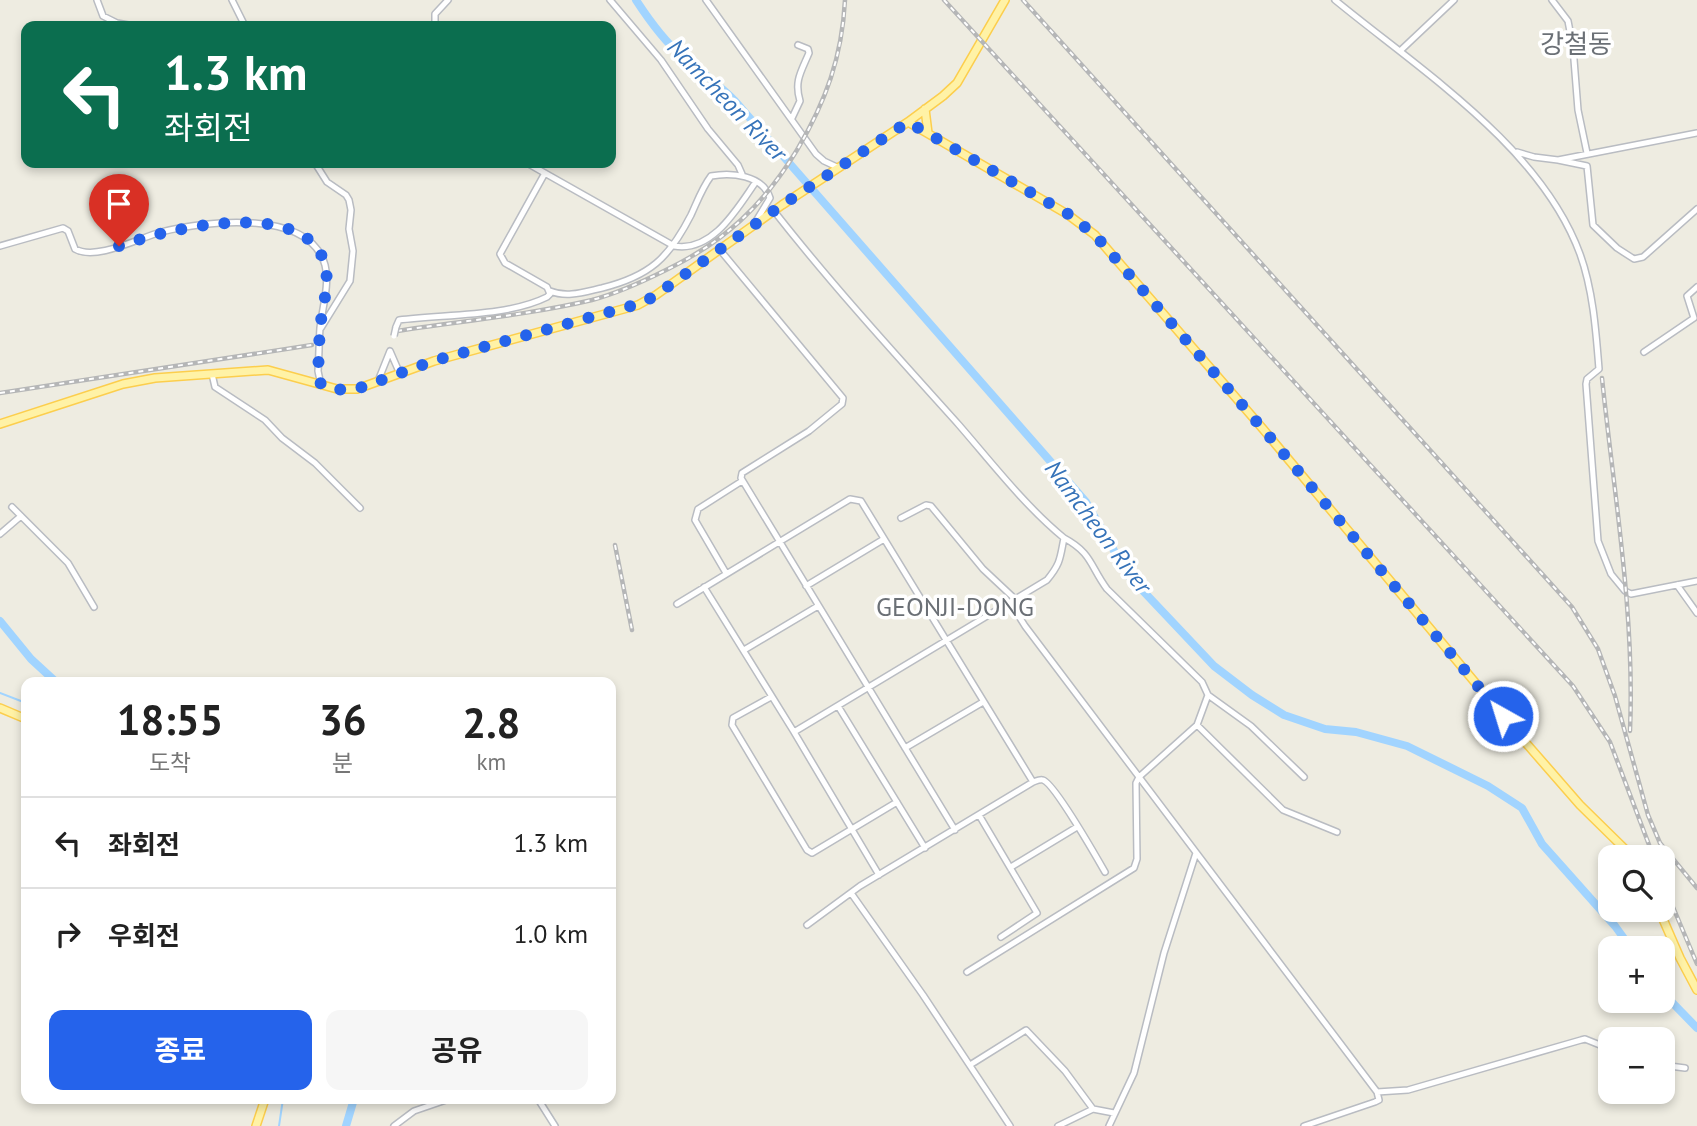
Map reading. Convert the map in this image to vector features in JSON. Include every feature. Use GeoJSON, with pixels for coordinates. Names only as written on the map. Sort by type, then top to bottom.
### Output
{"type":"FeatureCollection","features":[{"type":"Feature","properties":{"kind":"main road"},"geometry":{"type":"LineString","coordinates":[[0,424],[134,381],[268,370],[321,385],[351,390],[433,361],[638,305],[908,122],[957,83],[1005,0]]}},
{"type":"Feature","properties":{"kind":"main road"},"geometry":{"type":"LineString","coordinates":[[925,109],[928,133]]}},
{"type":"Feature","properties":{"kind":"main road"},"geometry":{"type":"LineString","coordinates":[[908,122],[1068,214],[1095,235],[1263,429],[1527,744],[1580,805],[1621,845]]}},
{"type":"Feature","properties":{"kind":"main road"},"geometry":{"type":"LineString","coordinates":[[0,708],[21,717]]}},
{"type":"Feature","properties":{"kind":"main road"},"geometry":{"type":"LineString","coordinates":[[1664,922],[1697,990]]}},
{"type":"Feature","properties":{"kind":"main road"},"geometry":{"type":"LineString","coordinates":[[256,1126],[263,1104]]}},
{"type":"Feature","properties":{"kind":"street"},"geometry":{"type":"LineString","coordinates":[[97,0],[103,16],[113,21]]}},
{"type":"Feature","properties":{"kind":"street"},"geometry":{"type":"LineString","coordinates":[[232,0],[242,21]]}},
{"type":"Feature","properties":{"kind":"street"},"geometry":{"type":"LineString","coordinates":[[435,21],[435,14],[448,0]]}},
{"type":"Feature","properties":{"kind":"street"},"geometry":{"type":"LineString","coordinates":[[610,0],[661,60],[742,174],[765,188],[770,198],[752,226]]}},
{"type":"Feature","properties":{"kind":"street"},"geometry":{"type":"LineString","coordinates":[[706,0],[816,154],[839,168]]}},
{"type":"Feature","properties":{"kind":"street"},"geometry":{"type":"LineString","coordinates":[[1335,0],[1427,72],[1514,151],[1559,210],[1584,264],[1590,289],[1599,369],[1587,379],[1586,384],[1598,541],[1608,568],[1625,591],[1635,594],[1697,581]]}},
{"type":"Feature","properties":{"kind":"street"},"geometry":{"type":"LineString","coordinates":[[1399,51],[1454,0]]}},
{"type":"Feature","properties":{"kind":"street"},"geometry":{"type":"LineString","coordinates":[[1552,0],[1568,21],[1578,110],[1587,153]]}},
{"type":"Feature","properties":{"kind":"street"},"geometry":{"type":"LineString","coordinates":[[792,118],[800,101],[796,88],[798,80],[809,53],[808,49],[798,45]]}},
{"type":"Feature","properties":{"kind":"street"},"geometry":{"type":"LineString","coordinates":[[1558,160],[1697,133]]}},
{"type":"Feature","properties":{"kind":"street"},"geometry":{"type":"LineString","coordinates":[[1514,151],[1587,166],[1592,225],[1629,257],[1643,257],[1697,209]]}},
{"type":"Feature","properties":{"kind":"street"},"geometry":{"type":"LineString","coordinates":[[318,168],[327,182],[349,200],[349,229],[353,251],[349,281],[320,331]]}},
{"type":"Feature","properties":{"kind":"street"},"geometry":{"type":"LineString","coordinates":[[536,168],[674,246],[694,245],[713,234],[728,221],[755,183]]}},
{"type":"Feature","properties":{"kind":"street"},"geometry":{"type":"LineString","coordinates":[[545,173],[500,254],[505,263],[550,291],[565,296],[621,282],[652,267],[674,246],[711,176],[742,174]]}},
{"type":"Feature","properties":{"kind":"street"},"geometry":{"type":"LineString","coordinates":[[774,211],[813,261],[1043,519],[1090,556],[1107,589],[1202,682],[1209,695],[1251,726],[1304,777]]}},
{"type":"Feature","properties":{"kind":"street"},"geometry":{"type":"LineString","coordinates":[[0,246],[65,228],[75,249],[86,253],[163,232],[234,223],[270,223],[307,238],[325,265],[318,371],[321,385]]}},
{"type":"Feature","properties":{"kind":"street"},"geometry":{"type":"LineString","coordinates":[[720,250],[843,398],[842,404],[809,431],[741,472],[742,481],[955,830]]}},
{"type":"Feature","properties":{"kind":"street"},"geometry":{"type":"LineString","coordinates":[[1644,352],[1694,318],[1687,296],[1697,287]]}},
{"type":"Feature","properties":{"kind":"street"},"geometry":{"type":"LineString","coordinates":[[378,382],[399,320],[468,315],[548,297],[550,291]]}},
{"type":"Feature","properties":{"kind":"street"},"geometry":{"type":"LineString","coordinates":[[390,351],[400,374]]}},
{"type":"Feature","properties":{"kind":"street"},"geometry":{"type":"LineString","coordinates":[[212,374],[215,387],[265,420],[360,508]]}},
{"type":"Feature","properties":{"kind":"street"},"geometry":{"type":"LineString","coordinates":[[726,573],[695,520],[695,515],[698,509],[742,481]]}},
{"type":"Feature","properties":{"kind":"street"},"geometry":{"type":"LineString","coordinates":[[677,604],[853,498],[861,500],[1033,782]]}},
{"type":"Feature","properties":{"kind":"street"},"geometry":{"type":"LineString","coordinates":[[901,518],[926,505],[931,506],[1012,601],[1025,626],[1377,1092],[1378,1100],[1375,1102],[1304,1126]]}},
{"type":"Feature","properties":{"kind":"street"},"geometry":{"type":"LineString","coordinates":[[12,507],[68,563],[94,607]]}},
{"type":"Feature","properties":{"kind":"street"},"geometry":{"type":"LineString","coordinates":[[0,534],[21,516]]}},
{"type":"Feature","properties":{"kind":"street"},"geometry":{"type":"LineString","coordinates":[[794,733],[1047,580],[1056,569],[1064,538]]}},
{"type":"Feature","properties":{"kind":"street"},"geometry":{"type":"LineString","coordinates":[[806,586],[884,539]]}},
{"type":"Feature","properties":{"kind":"street"},"geometry":{"type":"LineString","coordinates":[[1677,585],[1697,613]]}},
{"type":"Feature","properties":{"kind":"street"},"geometry":{"type":"LineString","coordinates":[[704,587],[879,875]]}},
{"type":"Feature","properties":{"kind":"street"},"geometry":{"type":"LineString","coordinates":[[744,650],[818,606]]}},
{"type":"Feature","properties":{"kind":"street"},"geometry":{"type":"LineString","coordinates":[[967,972],[1135,868],[1136,783],[1139,777],[1197,725],[1209,695]]}},
{"type":"Feature","properties":{"kind":"street"},"geometry":{"type":"LineString","coordinates":[[771,697],[732,721],[733,728],[807,850],[812,853],[897,802]]}},
{"type":"Feature","properties":{"kind":"street"},"geometry":{"type":"LineString","coordinates":[[905,748],[983,702]]}},
{"type":"Feature","properties":{"kind":"street"},"geometry":{"type":"LineString","coordinates":[[838,706],[925,848]]}},
{"type":"Feature","properties":{"kind":"street"},"geometry":{"type":"LineString","coordinates":[[1197,725],[1283,810],[1336,832]]}},
{"type":"Feature","properties":{"kind":"street"},"geometry":{"type":"LineString","coordinates":[[807,925],[879,875],[1041,779],[1057,794],[1105,872]]}},
{"type":"Feature","properties":{"kind":"street"},"geometry":{"type":"LineString","coordinates":[[979,815],[1037,914],[1001,937]]}},
{"type":"Feature","properties":{"kind":"street"},"geometry":{"type":"LineString","coordinates":[[1011,867],[1077,827]]}},
{"type":"Feature","properties":{"kind":"street"},"geometry":{"type":"LineString","coordinates":[[1109,1126],[1134,1073],[1164,953],[1196,853]]}},
{"type":"Feature","properties":{"kind":"street"},"geometry":{"type":"LineString","coordinates":[[851,893],[1010,1126]]}},
{"type":"Feature","properties":{"kind":"street"},"geometry":{"type":"LineString","coordinates":[[970,1065],[1023,1031],[1028,1031],[1065,1071],[1093,1109]]}},
{"type":"Feature","properties":{"kind":"street"},"geometry":{"type":"LineString","coordinates":[[1377,1092],[1408,1090],[1585,1039],[1598,1044]]}},
{"type":"Feature","properties":{"kind":"street"},"geometry":{"type":"LineString","coordinates":[[1675,1067],[1685,1068]]}},
{"type":"Feature","properties":{"kind":"street"},"geometry":{"type":"LineString","coordinates":[[394,1126],[414,1111],[434,1104]]}},
{"type":"Feature","properties":{"kind":"street"},"geometry":{"type":"LineString","coordinates":[[541,1104],[555,1126]]}},
{"type":"Feature","properties":{"kind":"street"},"geometry":{"type":"LineString","coordinates":[[1058,1126],[1093,1109],[1114,1113]]}},
{"type":"Feature","properties":{"kind":"waterway","name":"Namcheon River"},"geometry":{"type":"LineString","coordinates":[[636,0],[669,44],[734,100],[1086,502],[1128,575],[1214,666],[1284,715],[1325,729],[1356,732],[1407,746],[1488,786],[1522,808],[1542,844],[1622,936]]}},
{"type":"Feature","properties":{"kind":"waterway"},"geometry":{"type":"LineString","coordinates":[[0,621],[31,659],[51,677]]}},
{"type":"Feature","properties":{"kind":"waterway"},"geometry":{"type":"LineString","coordinates":[[0,693],[21,701]]}},
{"type":"Feature","properties":{"kind":"waterway","name":"Namcheon River"},"geometry":{"type":"LineString","coordinates":[[1675,1005],[1697,1028]]}},
{"type":"Feature","properties":{"kind":"waterway"},"geometry":{"type":"LineString","coordinates":[[279,1126],[282,1104]]}},
{"type":"Feature","properties":{"kind":"waterway"},"geometry":{"type":"LineString","coordinates":[[346,1126],[353,1104]]}},
{"type":"Feature","properties":{"kind":"railway"},"geometry":{"type":"LineString","coordinates":[[397,331],[544,310],[602,297],[666,270],[724,234],[756,205],[770,188],[807,132],[831,78],[840,41],[845,0]]}},
{"type":"Feature","properties":{"kind":"railway"},"geometry":{"type":"LineString","coordinates":[[944,0],[1573,686],[1610,742],[1649,845]]}},
{"type":"Feature","properties":{"kind":"railway"},"geometry":{"type":"LineString","coordinates":[[1023,0],[1572,607],[1598,649],[1615,696],[1648,815],[1660,843],[1697,888]]}},
{"type":"Feature","properties":{"kind":"railway"},"geometry":{"type":"LineString","coordinates":[[0,393],[312,345]]}},
{"type":"Feature","properties":{"kind":"railway"},"geometry":{"type":"LineString","coordinates":[[1602,378],[1627,598],[1630,731]]}},
{"type":"Feature","properties":{"kind":"railway"},"geometry":{"type":"LineString","coordinates":[[615,545],[632,630]]}},
{"type":"Feature","properties":{"kind":"railway"},"geometry":{"type":"LineString","coordinates":[[1675,912],[1697,964]]}},
{"type":"Feature","properties":{"kind":"district","name":"강철동"},"geometry":{"type":"Point","coordinates":[1576,44]}},
{"type":"Feature","properties":{"kind":"district","name":"GEONJI-DONG"},"geometry":{"type":"Point","coordinates":[955,607]}},
{"type":"Feature","properties":{"kind":"route"},"geometry":{"type":"LineString","coordinates":[[119,246],[163,232],[234,223],[270,223],[307,238],[325,265],[318,371],[321,385],[342,390],[357,389],[433,361],[642,303],[782,205],[908,122],[1088,228],[1204,359],[1503,716]]}}]}
